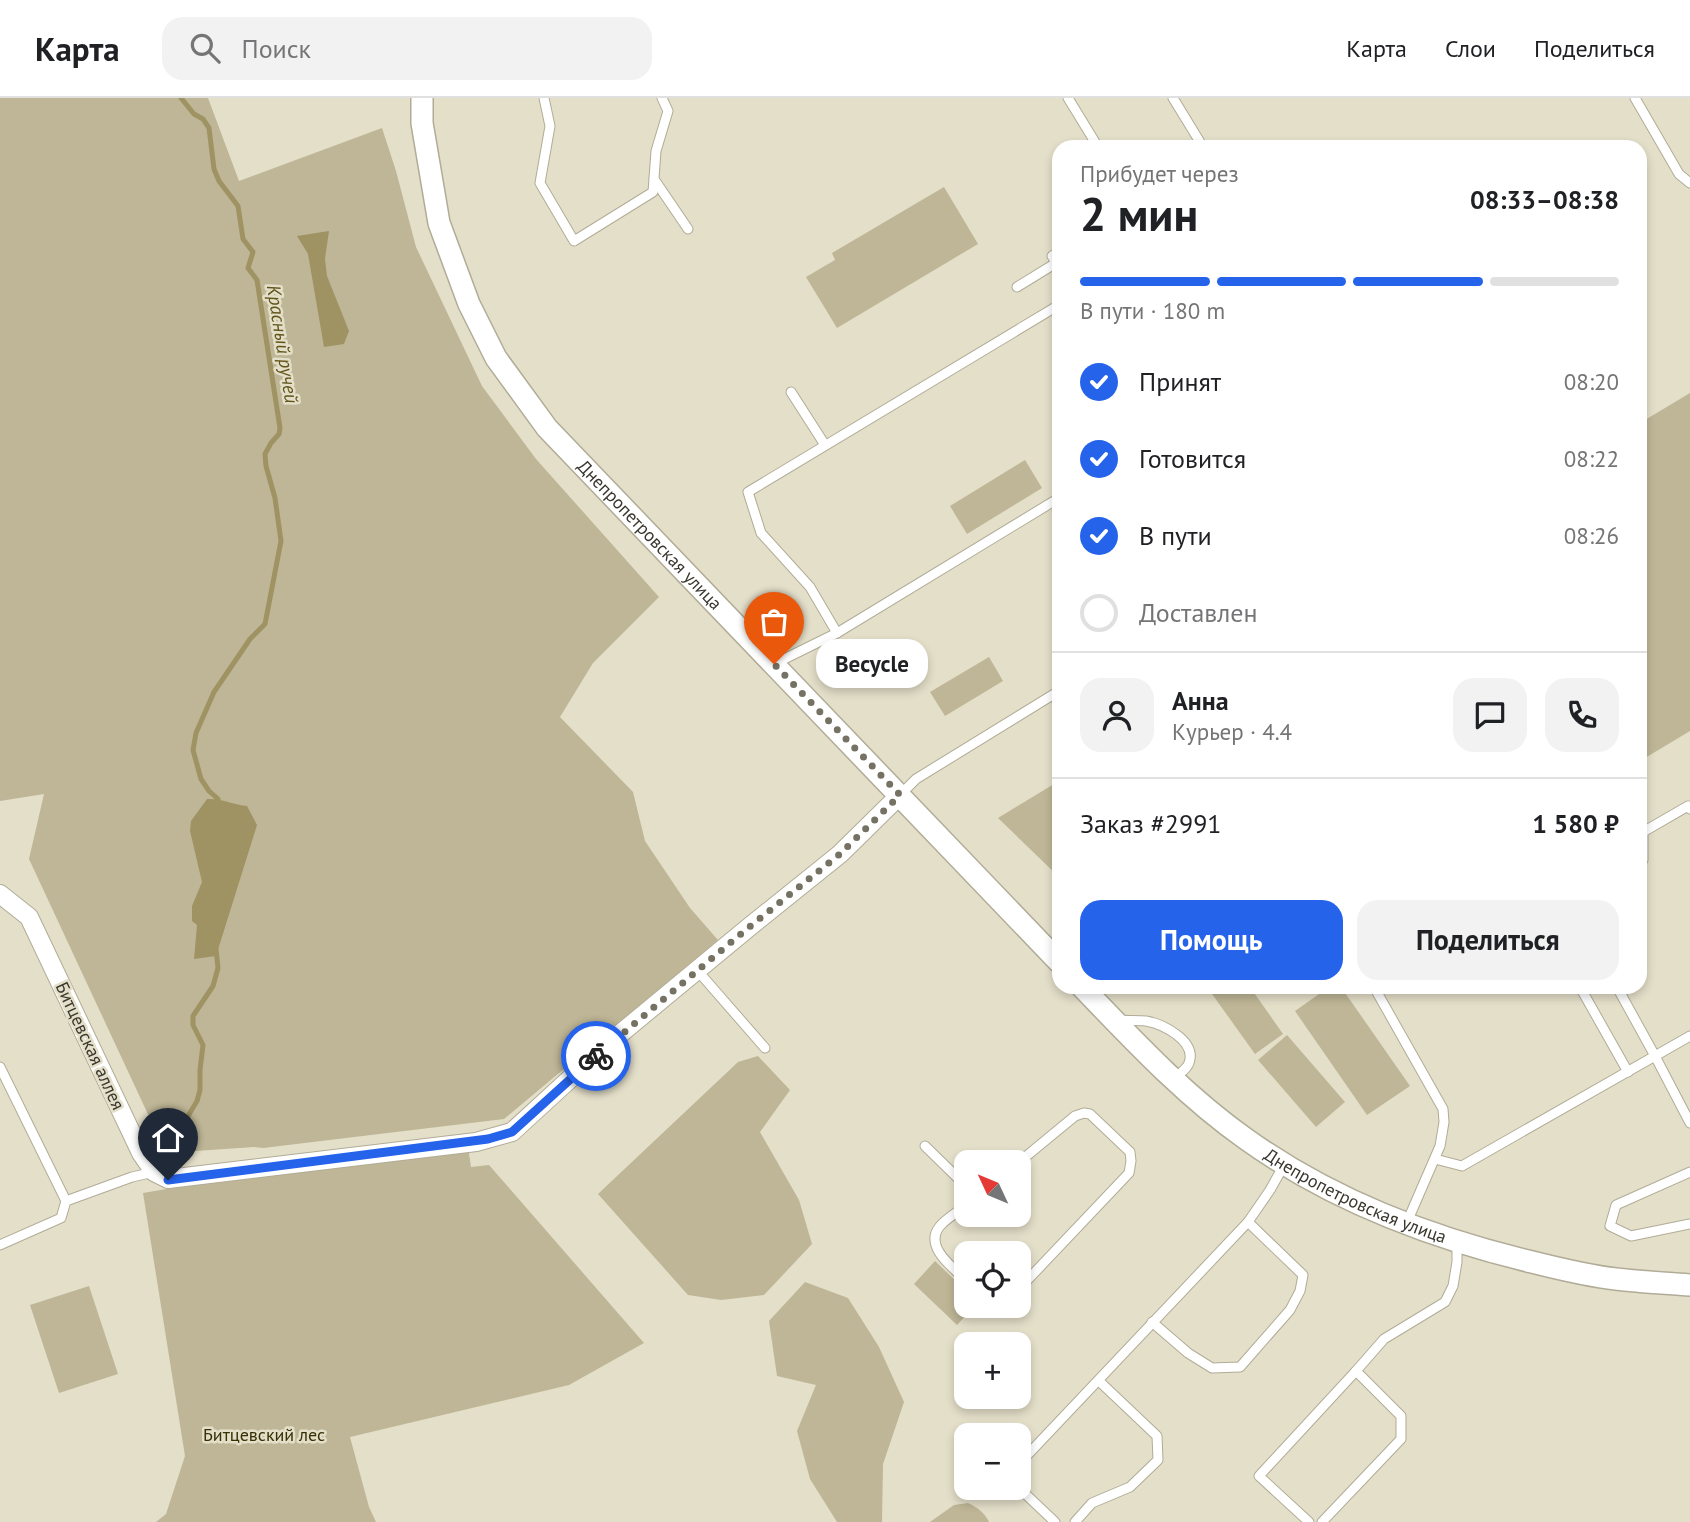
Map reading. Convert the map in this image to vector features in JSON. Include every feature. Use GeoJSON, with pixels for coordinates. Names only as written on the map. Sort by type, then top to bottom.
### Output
{"type":"FeatureCollection","features":[{"type":"Feature","properties":{"kind":"street","name":"Днепропетровская улица"},"geometry":{"type":"LineString","coordinates":[[422,98],[422,123],[439,223],[469,304],[496,358],[547,428],[1052,955]]}},
{"type":"Feature","properties":{"kind":"street"},"geometry":{"type":"LineString","coordinates":[[154,1171],[168,1180],[476,1142],[512,1132],[600,1052],[840,854],[900,795]]}},
{"type":"Feature","properties":{"kind":"street","name":"Битцевская аллея"},"geometry":{"type":"LineString","coordinates":[[0,894],[29,916],[141,1153],[154,1171]]}},
{"type":"Feature","properties":{"kind":"street","name":"Днепропетровская улица"},"geometry":{"type":"LineString","coordinates":[[1090,994],[1174,1079],[1243,1138],[1284,1165],[1380,1214],[1457,1242],[1561,1269],[1614,1279],[1690,1285]]}},
{"type":"Feature","properties":{"kind":"lane"},"geometry":{"type":"LineString","coordinates":[[544,98],[550,126],[540,183],[574,241],[653,192],[656,151],[668,111],[662,98]]}},
{"type":"Feature","properties":{"kind":"lane"},"geometry":{"type":"LineString","coordinates":[[1068,98],[1094,140]]}},
{"type":"Feature","properties":{"kind":"lane"},"geometry":{"type":"LineString","coordinates":[[1173,98],[1199,140]]}},
{"type":"Feature","properties":{"kind":"lane"},"geometry":{"type":"LineString","coordinates":[[1635,98],[1679,174],[1690,183]]}},
{"type":"Feature","properties":{"kind":"lane"},"geometry":{"type":"LineString","coordinates":[[654,179],[688,229]]}},
{"type":"Feature","properties":{"kind":"lane"},"geometry":{"type":"LineString","coordinates":[[1017,287],[1052,268]]}},
{"type":"Feature","properties":{"kind":"lane"},"geometry":{"type":"LineString","coordinates":[[838,634],[810,587],[761,533],[748,492],[1052,308]]}},
{"type":"Feature","properties":{"kind":"lane"},"geometry":{"type":"LineString","coordinates":[[792,392],[825,445]]}},
{"type":"Feature","properties":{"kind":"lane"},"geometry":{"type":"LineString","coordinates":[[774,664],[838,634],[1052,502]]}},
{"type":"Feature","properties":{"kind":"lane"},"geometry":{"type":"LineString","coordinates":[[900,795],[916,779],[1052,695]]}},
{"type":"Feature","properties":{"kind":"lane"},"geometry":{"type":"LineString","coordinates":[[1647,830],[1688,806],[1690,809]]}},
{"type":"Feature","properties":{"kind":"lane"},"geometry":{"type":"LineString","coordinates":[[697,970],[765,1048]]}},
{"type":"Feature","properties":{"kind":"lane"},"geometry":{"type":"LineString","coordinates":[[1378,994],[1443,1109],[1444,1134],[1407,1224]]}},
{"type":"Feature","properties":{"kind":"lane"},"geometry":{"type":"LineString","coordinates":[[1584,994],[1628,1072]]}},
{"type":"Feature","properties":{"kind":"lane"},"geometry":{"type":"LineString","coordinates":[[1621,994],[1690,1123]]}},
{"type":"Feature","properties":{"kind":"lane"},"geometry":{"type":"LineString","coordinates":[[1115,1020],[1148,1022],[1173,1031],[1186,1044],[1191,1054],[1188,1065],[1174,1079]]}},
{"type":"Feature","properties":{"kind":"lane"},"geometry":{"type":"LineString","coordinates":[[1435,1158],[1462,1166],[1690,1036]]}},
{"type":"Feature","properties":{"kind":"lane"},"geometry":{"type":"LineString","coordinates":[[0,1067],[66,1201],[61,1218],[0,1245]]}},
{"type":"Feature","properties":{"kind":"lane"},"geometry":{"type":"LineString","coordinates":[[1031,1152],[1075,1116],[1084,1113],[1090,1114],[1130,1152],[1131,1161],[1129,1173],[1031,1276]]}},
{"type":"Feature","properties":{"kind":"lane"},"geometry":{"type":"LineString","coordinates":[[925,1146],[954,1174]]}},
{"type":"Feature","properties":{"kind":"lane"},"geometry":{"type":"LineString","coordinates":[[1031,1452],[1248,1222],[1284,1165]]}},
{"type":"Feature","properties":{"kind":"lane"},"geometry":{"type":"LineString","coordinates":[[66,1201],[154,1171]]}},
{"type":"Feature","properties":{"kind":"lane"},"geometry":{"type":"LineString","coordinates":[[1690,1172],[1616,1205],[1609,1226],[1631,1236],[1690,1224]]}},
{"type":"Feature","properties":{"kind":"lane"},"geometry":{"type":"LineString","coordinates":[[954,1215],[938,1228],[935,1237],[937,1249],[954,1269]]}},
{"type":"Feature","properties":{"kind":"lane"},"geometry":{"type":"LineString","coordinates":[[1152,1322],[1188,1353],[1212,1368],[1240,1367],[1290,1310],[1300,1291],[1303,1275],[1248,1222]]}},
{"type":"Feature","properties":{"kind":"lane"},"geometry":{"type":"LineString","coordinates":[[1309,1522],[1259,1476],[1384,1339],[1445,1302],[1453,1286],[1457,1242]]}},
{"type":"Feature","properties":{"kind":"lane"},"geometry":{"type":"LineString","coordinates":[[1322,1522],[1401,1439],[1401,1416],[1356,1371]]}},
{"type":"Feature","properties":{"kind":"lane"},"geometry":{"type":"LineString","coordinates":[[1075,1522],[1092,1503],[1130,1487],[1158,1460],[1157,1436],[1100,1381]]}},
{"type":"Feature","properties":{"kind":"lane"},"geometry":{"type":"LineString","coordinates":[[1031,1499],[1055,1522]]}},
{"type":"Feature","properties":{"kind":"green space"},"geometry":{"type":"Polygon","coordinates":[[[0,98],[208,98],[239,181],[382,128],[416,247],[482,386],[536,459],[659,597],[593,663],[560,717],[633,792],[645,841],[690,908],[718,940],[504,1119],[263,1148],[166,1153],[29,859],[44,794],[0,801],[0,98]]]}},
{"type":"Feature","properties":{"kind":"green space"},"geometry":{"type":"Polygon","coordinates":[[[944,187],[978,244],[837,328],[806,277],[835,260],[832,253],[944,187]]]}},
{"type":"Feature","properties":{"kind":"green space"},"geometry":{"type":"Polygon","coordinates":[[[1690,393],[1690,731],[1647,757],[1647,419],[1690,393]]]}},
{"type":"Feature","properties":{"kind":"green space"},"geometry":{"type":"Polygon","coordinates":[[[1025,460],[1042,488],[967,534],[950,506],[1025,460]]]}},
{"type":"Feature","properties":{"kind":"green space"},"geometry":{"type":"Polygon","coordinates":[[[989,657],[1003,681],[945,716],[930,692],[989,657]]]}},
{"type":"Feature","properties":{"kind":"green space"},"geometry":{"type":"Polygon","coordinates":[[[1052,785],[1052,870],[998,818],[1052,785]]]}},
{"type":"Feature","properties":{"kind":"green space"},"geometry":{"type":"Polygon","coordinates":[[[1212,994],[1255,994],[1283,1034],[1255,1054],[1212,994]]]}},
{"type":"Feature","properties":{"kind":"green space"},"geometry":{"type":"Polygon","coordinates":[[[1319,994],[1346,994],[1410,1086],[1367,1115],[1295,1011],[1319,994]]]}},
{"type":"Feature","properties":{"kind":"green space"},"geometry":{"type":"Polygon","coordinates":[[[1287,1035],[1345,1102],[1316,1127],[1258,1060],[1287,1035]]]}},
{"type":"Feature","properties":{"kind":"green space"},"geometry":{"type":"Polygon","coordinates":[[[758,1056],[790,1090],[760,1132],[799,1200],[812,1244],[764,1295],[721,1300],[688,1295],[598,1194],[738,1062],[758,1056]]]}},
{"type":"Feature","properties":{"kind":"green space","name":"Битцевский лес"},"geometry":{"type":"Polygon","coordinates":[[[468,1147],[471,1167],[489,1165],[644,1343],[569,1385],[350,1437],[369,1507],[376,1522],[156,1522],[166,1514],[185,1456],[143,1193],[267,1172],[468,1147]]]}},
{"type":"Feature","properties":{"kind":"green space"},"geometry":{"type":"Polygon","coordinates":[[[935,1261],[954,1279],[954,1318],[964,1318],[957,1325],[914,1284],[935,1261]]]}},
{"type":"Feature","properties":{"kind":"green space"},"geometry":{"type":"Polygon","coordinates":[[[805,1282],[848,1298],[879,1347],[904,1402],[883,1464],[882,1522],[837,1522],[810,1479],[797,1431],[816,1385],[777,1376],[769,1321],[805,1282]]]}},
{"type":"Feature","properties":{"kind":"green space"},"geometry":{"type":"Polygon","coordinates":[[[89,1286],[118,1374],[59,1393],[30,1305],[89,1286]]]}},
{"type":"Feature","properties":{"kind":"green space"},"geometry":{"type":"Polygon","coordinates":[[[968,1503],[980,1511],[989,1522],[930,1522],[954,1505],[968,1503]]]}},
{"type":"Feature","properties":{"kind":"shaded area"},"geometry":{"type":"Polygon","coordinates":[[[329,231],[325,259],[327,276],[349,331],[344,344],[324,347],[308,254],[297,236],[329,231]]]}},
{"type":"Feature","properties":{"kind":"shaded area"},"geometry":{"type":"Polygon","coordinates":[[[207,799],[247,806],[257,825],[216,956],[194,959],[197,925],[192,921],[192,906],[202,882],[190,831],[191,821],[207,799]]]}},
{"type":"Feature","properties":{"kind":"waterway","name":"Красный ручей"},"geometry":{"type":"LineString","coordinates":[[181,98],[209,128],[214,169],[219,181],[238,206],[243,239],[253,252],[248,268],[257,280],[280,428],[279,434],[265,454],[281,541],[265,624],[250,639],[214,692],[196,733],[193,750],[201,779],[218,799],[219,804]]}},
{"type":"Feature","properties":{"kind":"waterway","name":"Красный ручей"},"geometry":{"type":"LineString","coordinates":[[188,1122],[188,1116],[200,1090],[203,1045],[193,1025],[193,1016],[213,986],[218,968],[216,949]]}},
{"type":"Feature","properties":{"kind":"way so far"},"geometry":{"type":"LineString","coordinates":[[596,1056],[670,992],[840,854],[900,795],[774,664]]}},
{"type":"Feature","properties":{"kind":"place","name":"Becycle"},"geometry":{"type":"Point","coordinates":[774,664]}},
{"type":"Feature","properties":{"kind":"route"},"geometry":{"type":"LineString","coordinates":[[168,1180],[488,1139],[512,1132],[596,1056]]}}]}
